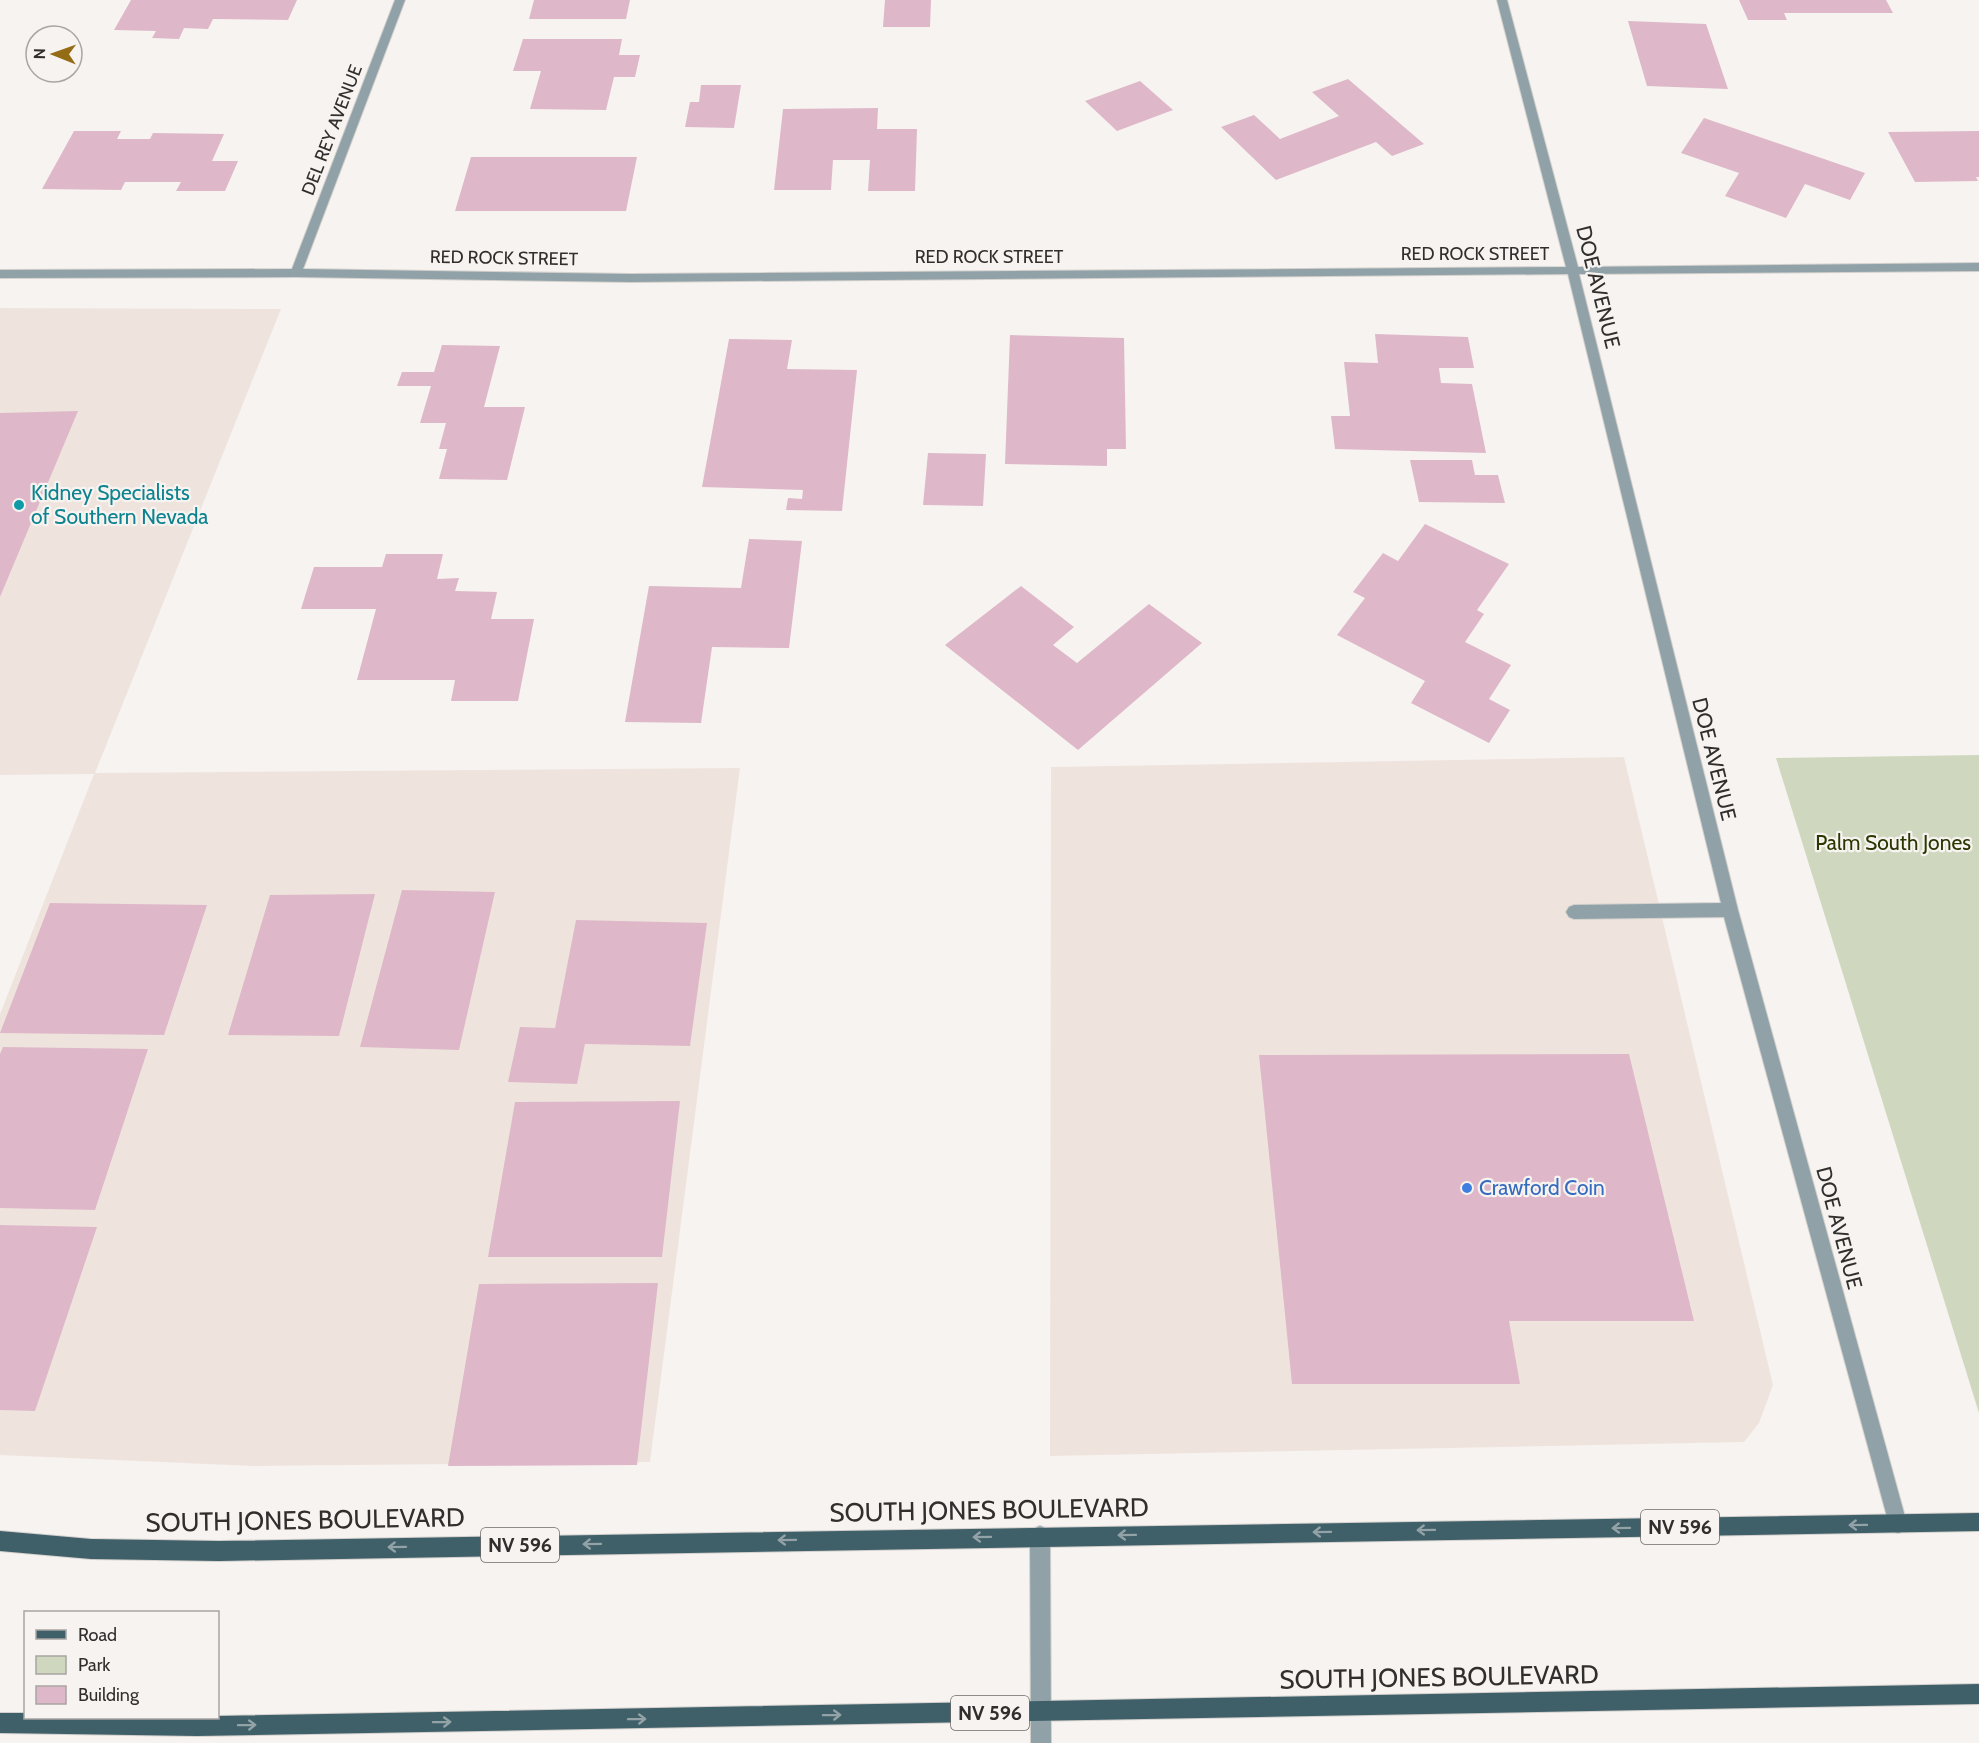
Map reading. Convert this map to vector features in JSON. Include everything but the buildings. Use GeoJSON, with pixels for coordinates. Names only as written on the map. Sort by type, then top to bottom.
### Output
{"type":"FeatureCollection","features":[{"type":"Feature","properties":{"kind":"main road","name":"SOUTH JONES BOULEVARD"},"geometry":{"type":"LineString","coordinates":[[0,1541],[91,1549],[219,1551],[1979,1522]]}},
{"type":"Feature","properties":{"kind":"main road","name":"SOUTH JONES BOULEVARD"},"geometry":{"type":"LineString","coordinates":[[0,1723],[197,1726],[1979,1694]]}},
{"type":"Feature","properties":{"kind":"street","name":"DEL REY AVENUE"},"geometry":{"type":"LineString","coordinates":[[296,273],[400,0]]}},
{"type":"Feature","properties":{"kind":"street","name":"DOE AVENUE"},"geometry":{"type":"LineString","coordinates":[[1502,0],[1573,271],[1730,910],[1898,1524]]}},
{"type":"Feature","properties":{"kind":"street","name":"RED ROCK STREET"},"geometry":{"type":"LineString","coordinates":[[0,274],[296,273],[632,278],[1979,267]]}},
{"type":"Feature","properties":{"kind":"street"},"geometry":{"type":"LineString","coordinates":[[1574,912],[1730,910]]}},
{"type":"Feature","properties":{"kind":"street"},"geometry":{"type":"LineString","coordinates":[[1040,1536],[1041,1743]]}},
{"type":"Feature","properties":{"kind":"shaded area"},"geometry":{"type":"Polygon","coordinates":[[[0,308],[281,309],[95,773],[740,768],[650,1462],[253,1466],[0,1455],[0,1014],[94,774],[0,775],[0,308]]]}},
{"type":"Feature","properties":{"kind":"shaded area"},"geometry":{"type":"Polygon","coordinates":[[[1624,757],[1773,1385],[1759,1423],[1744,1442],[1050,1456],[1051,767],[1624,757]]]}},
{"type":"Feature","properties":{"kind":"green space","name":"Palm South Jones"},"geometry":{"type":"Polygon","coordinates":[[[1979,755],[1979,1413],[1776,758],[1979,755]]]}},
{"type":"Feature","properties":{"kind":"place","name":"Kidney Specialists of Southern Nevada"},"geometry":{"type":"Point","coordinates":[19,505]}},
{"type":"Feature","properties":{"kind":"place","name":"Crawford Coin"},"geometry":{"type":"Point","coordinates":[1467,1188]}}]}
